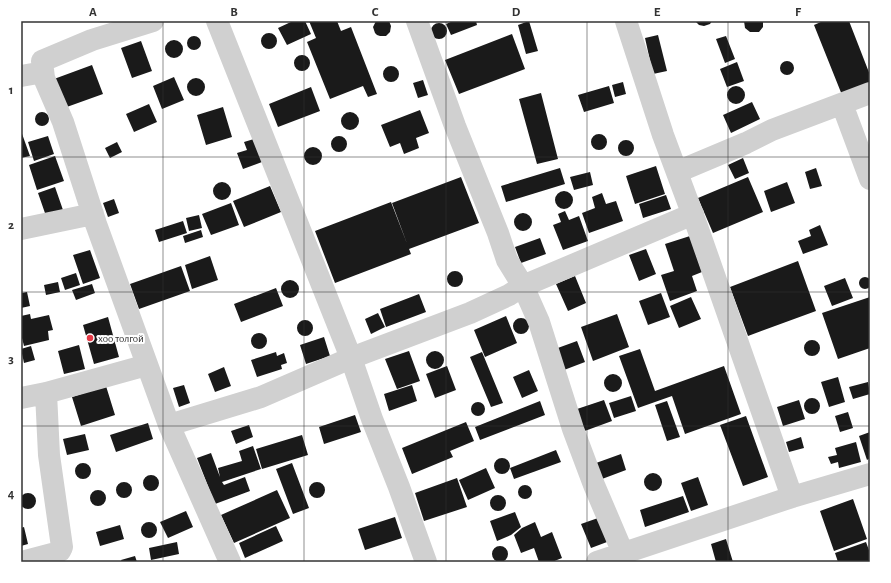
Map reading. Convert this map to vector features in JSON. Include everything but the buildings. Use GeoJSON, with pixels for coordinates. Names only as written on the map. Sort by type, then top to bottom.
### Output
{"type":"FeatureCollection","features":[{"type":"Feature","properties":{"kind":"street"},"geometry":{"type":"LineString","coordinates":[[153,21],[92,40],[42,61],[44,78],[63,122],[93,214],[169,425],[230,562]]}},
{"type":"Feature","properties":{"kind":"street"},"geometry":{"type":"LineString","coordinates":[[217,21],[351,358],[372,419],[400,487],[426,562]]}},
{"type":"Feature","properties":{"kind":"street"},"geometry":{"type":"LineString","coordinates":[[417,21],[455,126],[498,233],[507,260],[533,306],[575,436],[623,553]]}},
{"type":"Feature","properties":{"kind":"street"},"geometry":{"type":"LineString","coordinates":[[626,21],[663,135],[693,214],[792,497]]}},
{"type":"Feature","properties":{"kind":"street"},"geometry":{"type":"LineString","coordinates":[[21,76],[38,73],[44,78]]}},
{"type":"Feature","properties":{"kind":"street"},"geometry":{"type":"LineString","coordinates":[[677,172],[746,143],[772,130],[870,93]]}},
{"type":"Feature","properties":{"kind":"street"},"geometry":{"type":"LineString","coordinates":[[842,104],[869,175]]}},
{"type":"Feature","properties":{"kind":"street"},"geometry":{"type":"LineString","coordinates":[[21,229],[93,214]]}},
{"type":"Feature","properties":{"kind":"street"},"geometry":{"type":"LineString","coordinates":[[169,425],[261,397],[351,358],[470,313],[509,295],[523,286],[693,214]]}},
{"type":"Feature","properties":{"kind":"street"},"geometry":{"type":"LineString","coordinates":[[21,398],[46,393],[147,365]]}},
{"type":"Feature","properties":{"kind":"street"},"geometry":{"type":"LineString","coordinates":[[22,562],[56,553],[60,551],[62,547],[50,462],[46,393]]}},
{"type":"Feature","properties":{"kind":"street"},"geometry":{"type":"LineString","coordinates":[[597,562],[792,497],[870,474]]}},
{"type":"Feature","properties":{"kind":"place","name":"хоо толгой"},"geometry":{"type":"Point","coordinates":[90,338]}}]}
